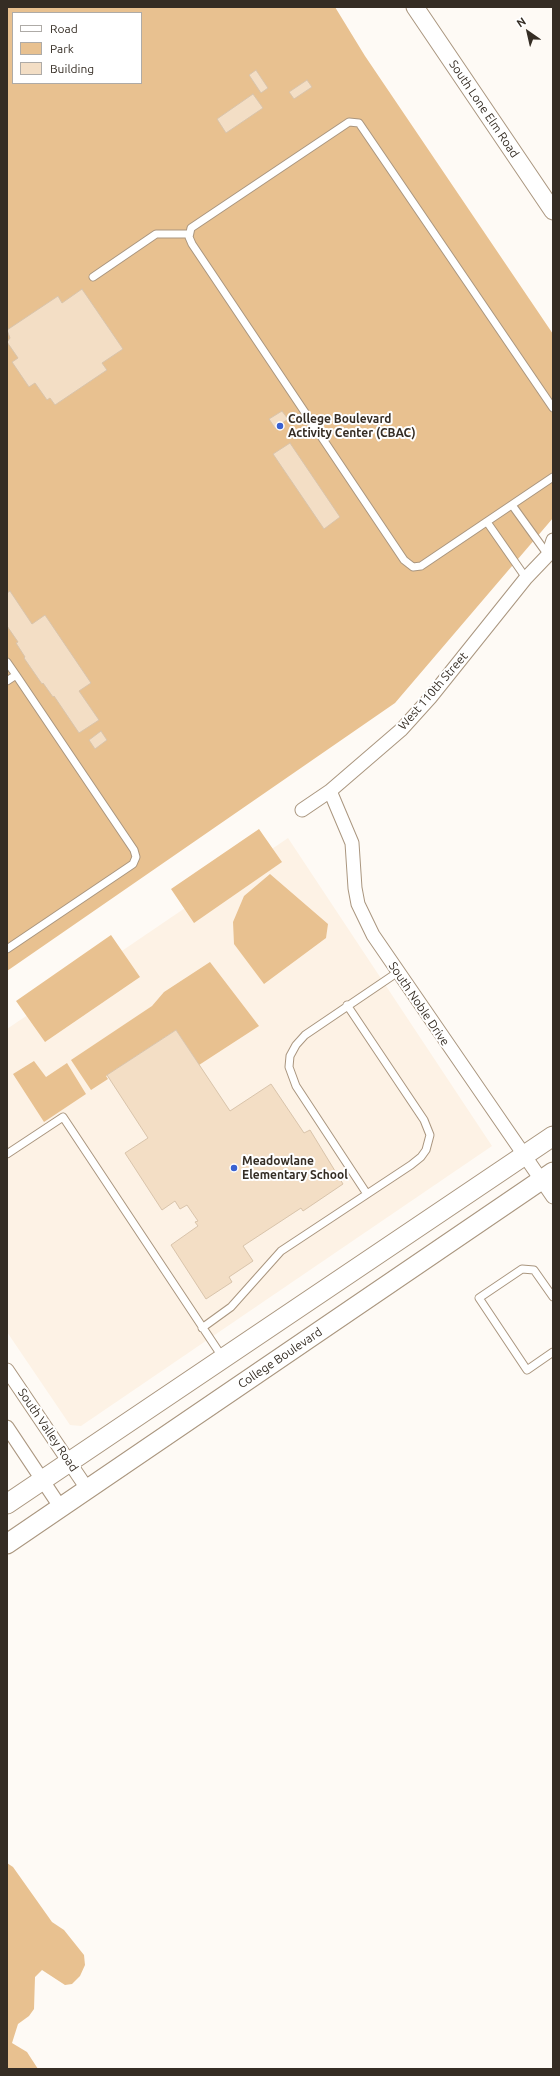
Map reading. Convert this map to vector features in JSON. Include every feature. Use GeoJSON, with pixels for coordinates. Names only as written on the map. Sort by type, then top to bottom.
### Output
{"type":"FeatureCollection","features":[{"type":"Feature","properties":{"kind":"main road"},"geometry":{"type":"LineString","coordinates":[[7,1504],[553,1136]]}},
{"type":"Feature","properties":{"kind":"main road","name":"College Boulevard"},"geometry":{"type":"LineString","coordinates":[[7,1544],[62,1508],[547,1176]]}},
{"type":"Feature","properties":{"kind":"street","name":"South Lone Elm Road"},"geometry":{"type":"LineString","coordinates":[[415,7],[553,211]]}},
{"type":"Feature","properties":{"kind":"street","name":"West 110th Street"},"geometry":{"type":"LineString","coordinates":[[302,810],[330,791],[378,751],[411,719],[430,698],[526,578],[550,555],[553,540]]}},
{"type":"Feature","properties":{"kind":"street","name":"South Noble Drive"},"geometry":{"type":"LineString","coordinates":[[330,791],[352,843],[355,888],[358,904],[373,934],[524,1155],[547,1176],[553,1197]]}},
{"type":"Feature","properties":{"kind":"street","name":"South Valley Road"},"geometry":{"type":"LineString","coordinates":[[7,1370],[88,1490]]}},
{"type":"Feature","properties":{"kind":"street"},"geometry":{"type":"LineString","coordinates":[[7,1427],[62,1508]]}},
{"type":"Feature","properties":{"kind":"lane"},"geometry":{"type":"LineString","coordinates":[[553,408],[358,123],[349,122],[193,226],[189,234],[192,244],[404,560],[413,567],[421,566],[553,477]]}},
{"type":"Feature","properties":{"kind":"lane"},"geometry":{"type":"LineString","coordinates":[[93,277],[156,234],[189,234]]}},
{"type":"Feature","properties":{"kind":"lane"},"geometry":{"type":"LineString","coordinates":[[512,505],[550,555]]}},
{"type":"Feature","properties":{"kind":"lane"},"geometry":{"type":"LineString","coordinates":[[487,522],[526,578]]}},
{"type":"Feature","properties":{"kind":"lane"},"geometry":{"type":"LineString","coordinates":[[7,662],[134,850],[136,857],[134,864],[7,948]]}},
{"type":"Feature","properties":{"kind":"lane"},"geometry":{"type":"LineString","coordinates":[[7,682],[16,675]]}},
{"type":"Feature","properties":{"kind":"lane"},"geometry":{"type":"LineString","coordinates":[[367,1194],[296,1086],[289,1067],[290,1056],[296,1045],[305,1036],[347,1005],[398,972]]}},
{"type":"Feature","properties":{"kind":"lane"},"geometry":{"type":"LineString","coordinates":[[202,1328],[231,1307],[281,1251],[421,1157],[426,1150],[430,1135],[424,1120],[347,1005]]}},
{"type":"Feature","properties":{"kind":"lane"},"geometry":{"type":"LineString","coordinates":[[7,1154],[63,1117],[223,1358]]}},
{"type":"Feature","properties":{"kind":"lane"},"geometry":{"type":"LineString","coordinates":[[553,1297],[534,1270],[522,1269],[479,1298],[527,1370],[553,1352]]}},
{"type":"Feature","properties":{"kind":"shaded area"},"geometry":{"type":"Polygon","coordinates":[[[288,838],[492,1146],[81,1426],[70,1425],[7,1332],[7,1029],[288,838]]]}},
{"type":"Feature","properties":{"kind":"green space","name":"College Boulevard Activity Center (CBAC)"},"geometry":{"type":"Polygon","coordinates":[[[7,7],[335,7],[365,56],[553,334],[553,518],[395,703],[7,971],[7,7]]]}},
{"type":"Feature","properties":{"kind":"green space"},"geometry":{"type":"Polygon","coordinates":[[[259,829],[282,862],[194,923],[171,889],[259,829]]]}},
{"type":"Feature","properties":{"kind":"green space"},"geometry":{"type":"Polygon","coordinates":[[[270,874],[328,924],[326,938],[264,984],[234,944],[233,922],[244,896],[270,874]]]}},
{"type":"Feature","properties":{"kind":"green space"},"geometry":{"type":"Polygon","coordinates":[[[111,935],[140,977],[45,1042],[16,1001],[111,935]]]}},
{"type":"Feature","properties":{"kind":"green space"},"geometry":{"type":"Polygon","coordinates":[[[210,962],[259,1026],[199,1065],[176,1030],[106,1076],[108,1079],[91,1090],[71,1060],[152,1006],[164,992],[210,962]]]}},
{"type":"Feature","properties":{"kind":"green space"},"geometry":{"type":"Polygon","coordinates":[[[34,1061],[46,1077],[67,1063],[86,1094],[44,1122],[13,1074],[34,1061]]]}},
{"type":"Feature","properties":{"kind":"green space"},"geometry":{"type":"Polygon","coordinates":[[[7,1863],[13,1867],[52,1922],[64,1930],[84,1955],[85,1965],[80,1976],[72,1984],[65,1985],[42,1970],[35,1977],[34,2009],[29,2016],[18,2024],[12,2043],[27,2052],[38,2069],[7,2069],[7,1863]]]}},
{"type":"Feature","properties":{"kind":"building"},"geometry":{"type":"Polygon","coordinates":[[[256,70],[268,88],[261,93],[249,75],[256,70]]]}},
{"type":"Feature","properties":{"kind":"building"},"geometry":{"type":"Polygon","coordinates":[[[307,80],[312,87],[294,99],[289,92],[307,80]]]}},
{"type":"Feature","properties":{"kind":"building"},"geometry":{"type":"Polygon","coordinates":[[[253,94],[263,108],[226,133],[217,119],[253,94]]]}},
{"type":"Feature","properties":{"kind":"building"},"geometry":{"type":"Polygon","coordinates":[[[82,289],[123,349],[102,363],[107,370],[55,405],[50,398],[47,400],[35,383],[29,387],[12,362],[18,358],[7,342],[10,338],[7,330],[58,296],[62,303],[82,289]]]}},
{"type":"Feature","properties":{"kind":"building"},"geometry":{"type":"Polygon","coordinates":[[[282,411],[288,419],[275,428],[269,419],[282,411]]]}},
{"type":"Feature","properties":{"kind":"building"},"geometry":{"type":"Polygon","coordinates":[[[290,443],[340,517],[324,529],[273,454],[290,443]]]}},
{"type":"Feature","properties":{"kind":"building"},"geometry":{"type":"Polygon","coordinates":[[[10,591],[32,624],[45,615],[91,683],[79,691],[99,720],[79,733],[54,696],[53,697],[43,683],[42,684],[24,658],[25,657],[16,643],[18,642],[7,626],[7,593],[10,591]]]}},
{"type":"Feature","properties":{"kind":"building"},"geometry":{"type":"Polygon","coordinates":[[[101,731],[107,740],[95,749],[89,740],[101,731]]]}},
{"type":"Feature","properties":{"kind":"building","name":"Meadowlane Elementary School"},"geometry":{"type":"Polygon","coordinates":[[[176,1030],[230,1111],[271,1084],[304,1133],[310,1130],[343,1184],[303,1211],[301,1208],[243,1246],[253,1261],[229,1277],[232,1282],[206,1299],[171,1245],[198,1226],[195,1222],[198,1221],[187,1205],[180,1209],[175,1201],[162,1210],[125,1153],[148,1138],[107,1075],[176,1030]]]}},
{"type":"Feature","properties":{"kind":"place","name":"College Boulevard Activity Center (CBAC)"},"geometry":{"type":"Point","coordinates":[280,426]}},
{"type":"Feature","properties":{"kind":"place","name":"Meadowlane Elementary School"},"geometry":{"type":"Point","coordinates":[234,1168]}}]}
